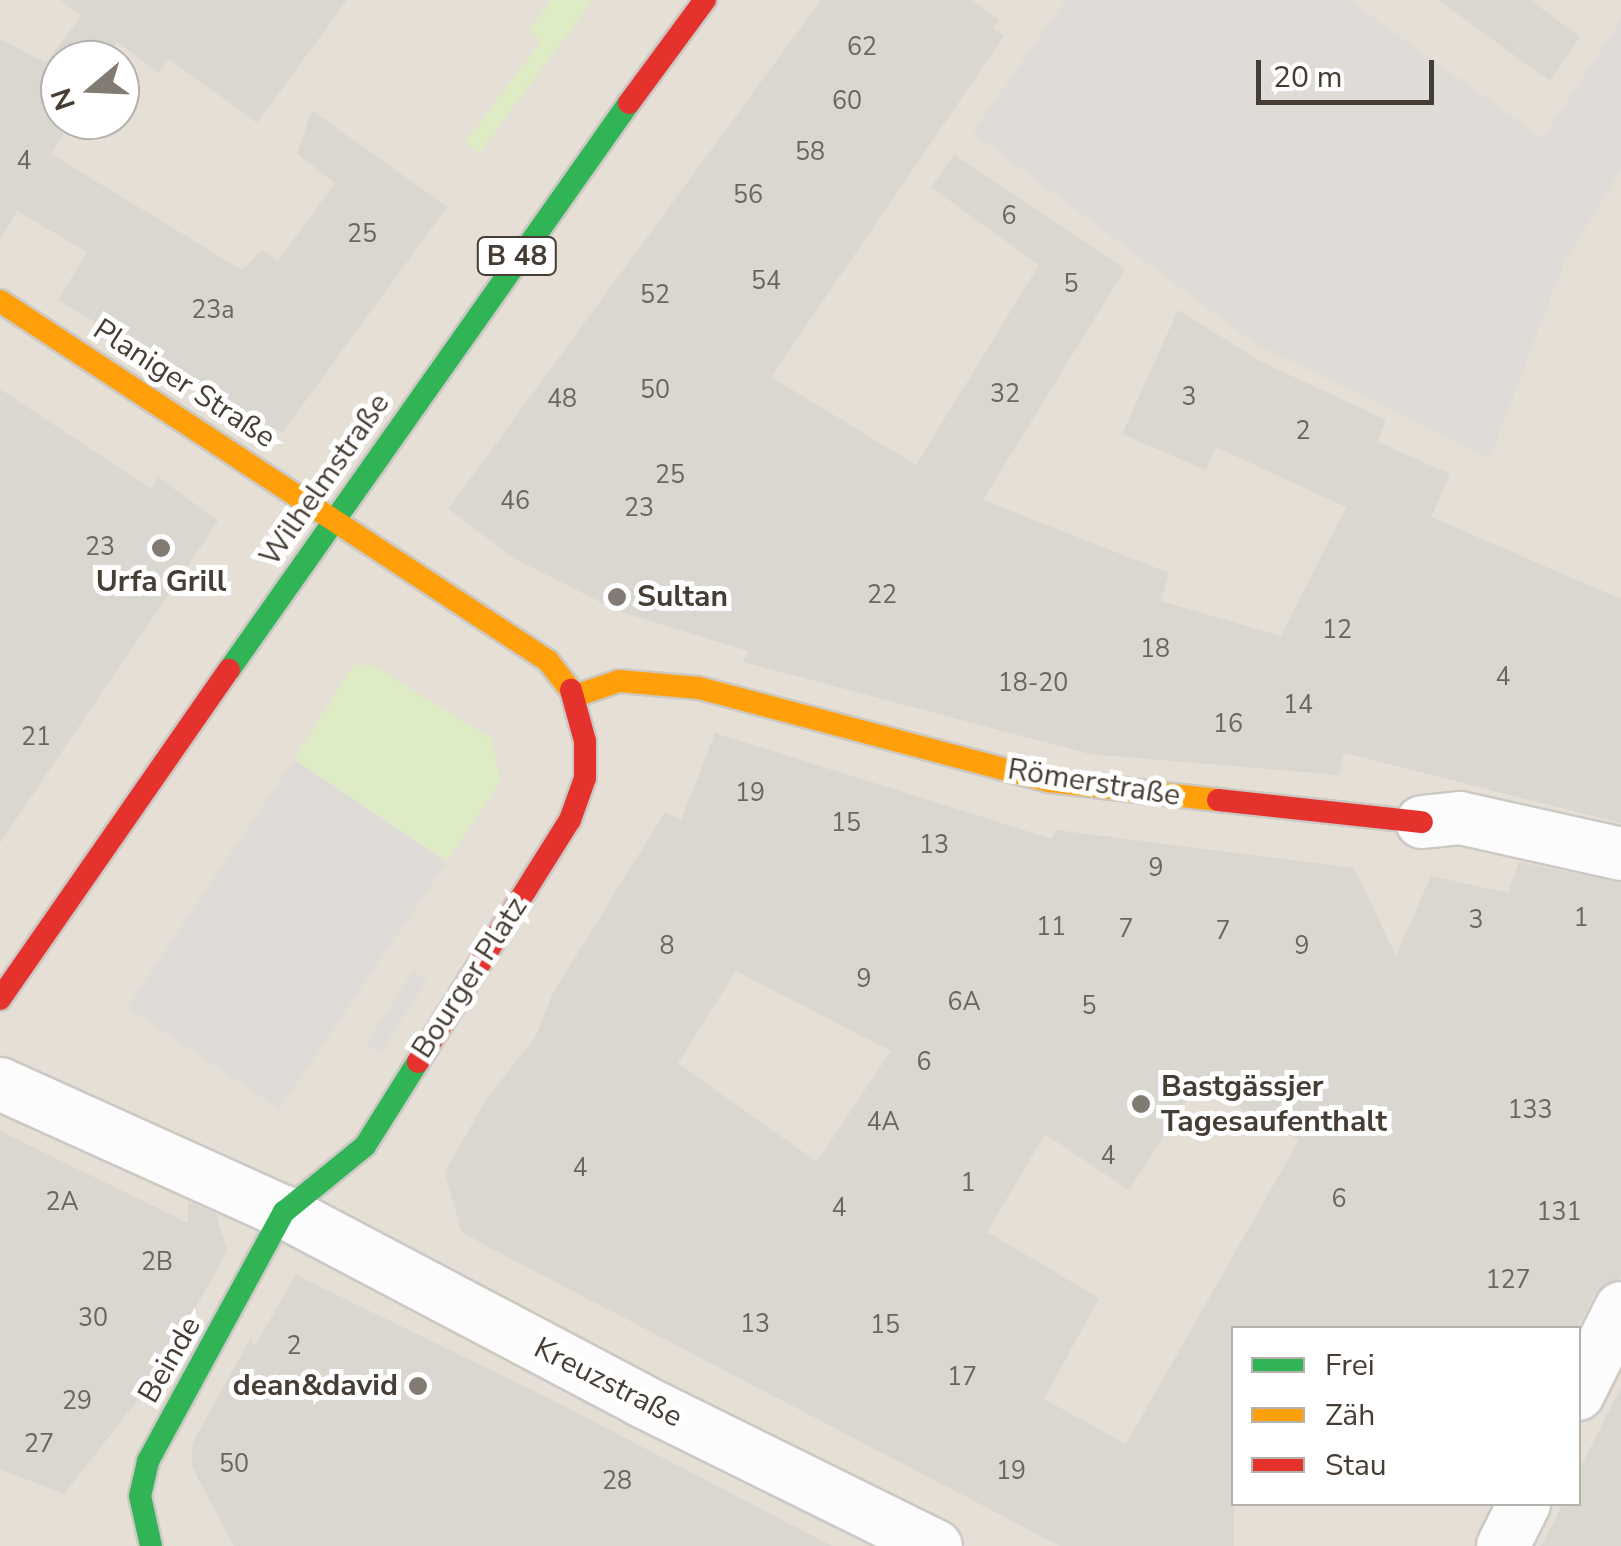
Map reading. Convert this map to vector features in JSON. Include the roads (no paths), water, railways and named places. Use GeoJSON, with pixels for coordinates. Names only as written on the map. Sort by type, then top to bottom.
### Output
{"type":"FeatureCollection","features":[{"type":"Feature","properties":{"kind":"street","name":"Wilhelmstraße"},"geometry":{"type":"LineString","coordinates":[[0,999],[336,517],[705,0]]}},
{"type":"Feature","properties":{"kind":"street","name":"Planiger Straße"},"geometry":{"type":"LineString","coordinates":[[0,301],[336,517]]}},
{"type":"Feature","properties":{"kind":"street"},"geometry":{"type":"LineString","coordinates":[[336,517],[548,661],[575,696]]}},
{"type":"Feature","properties":{"kind":"street","name":"Römerstraße"},"geometry":{"type":"LineString","coordinates":[[575,696],[619,681],[699,688],[1048,781],[1422,822],[1477,820],[1621,854]]}},
{"type":"Feature","properties":{"kind":"street","name":"Bourger Platz"},"geometry":{"type":"LineString","coordinates":[[284,1212],[366,1146],[570,820],[586,778],[575,696]]}},
{"type":"Feature","properties":{"kind":"street"},"geometry":{"type":"LineString","coordinates":[[0,1084],[284,1212]]}},
{"type":"Feature","properties":{"kind":"street","name":"Beinde"},"geometry":{"type":"LineString","coordinates":[[151,1546],[140,1496],[148,1461],[284,1212]]}},
{"type":"Feature","properties":{"kind":"street","name":"Kreuzstraße"},"geometry":{"type":"LineString","coordinates":[[284,1212],[640,1400],[936,1546]]}},
{"type":"Feature","properties":{"kind":"street"},"geometry":{"type":"LineString","coordinates":[[1581,1388],[1621,1308]]}},
{"type":"Feature","properties":{"kind":"street"},"geometry":{"type":"LineString","coordinates":[[1503,1546],[1523,1506]]}},
{"type":"Feature","properties":{"kind":"place","name":"Urfa Grill"},"geometry":{"type":"Point","coordinates":[161,548]}},
{"type":"Feature","properties":{"kind":"place","name":"Sultan"},"geometry":{"type":"Point","coordinates":[617,597]}},
{"type":"Feature","properties":{"kind":"place","name":"Bastgässjer Tagesaufenthalt"},"geometry":{"type":"Point","coordinates":[1141,1104]}},
{"type":"Feature","properties":{"kind":"place","name":"dean&david"},"geometry":{"type":"Point","coordinates":[418,1386]}}]}
